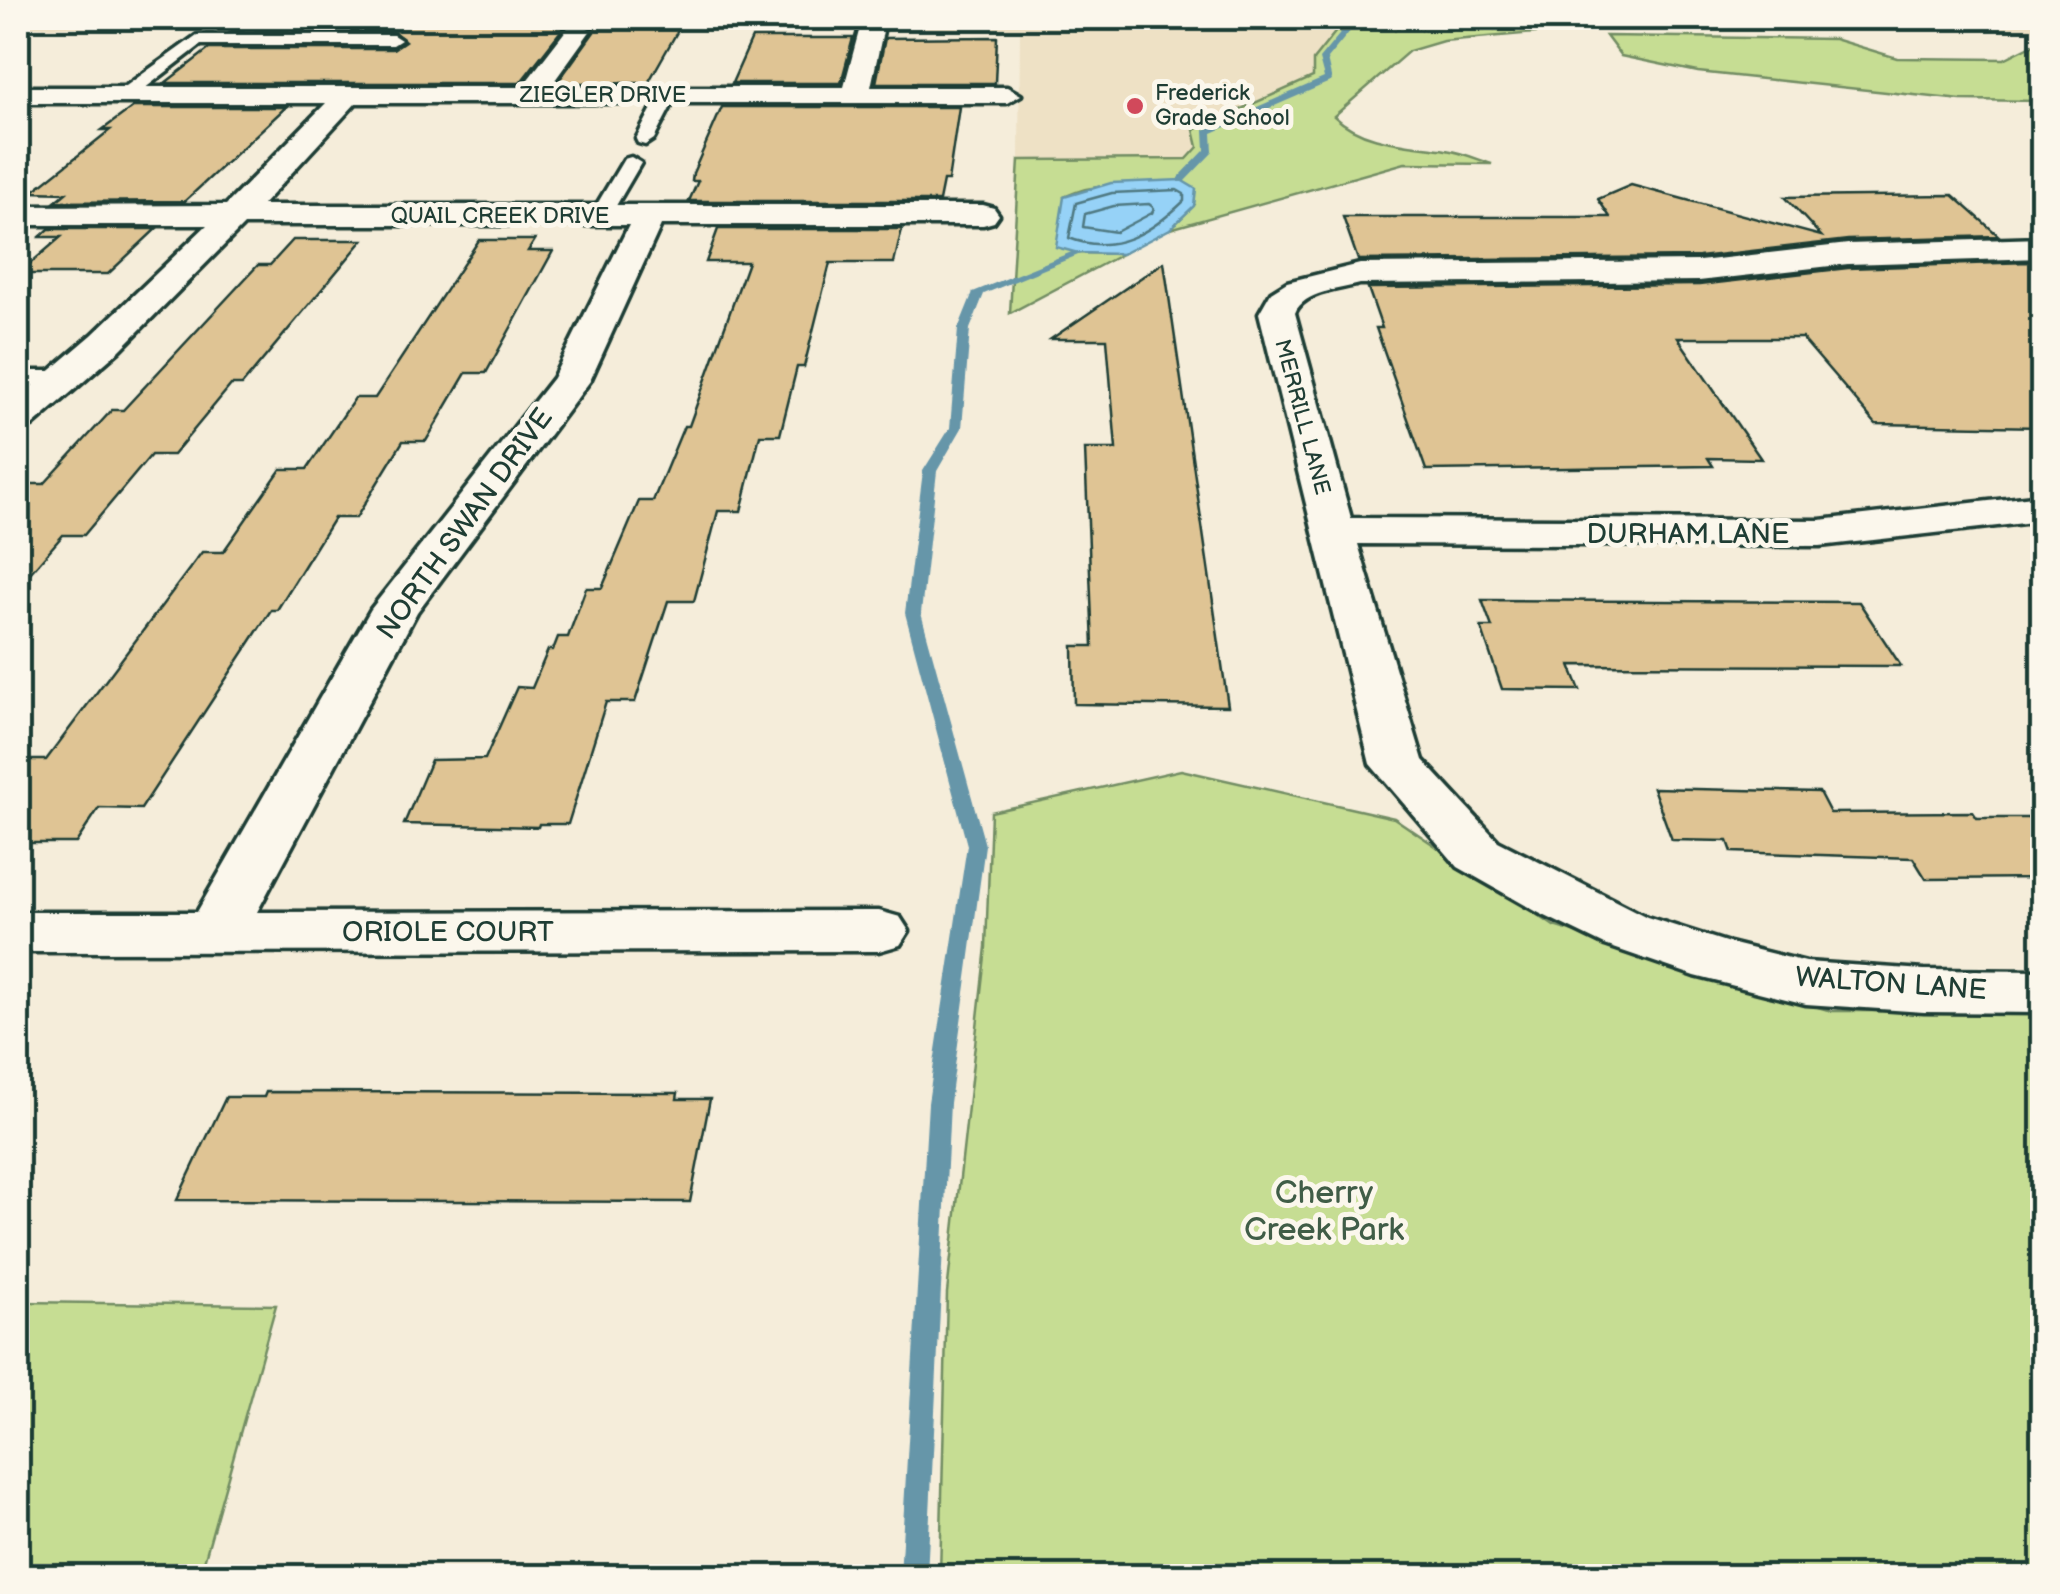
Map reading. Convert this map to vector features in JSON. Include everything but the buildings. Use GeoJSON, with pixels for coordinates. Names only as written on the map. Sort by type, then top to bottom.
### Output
{"type":"FeatureCollection","features":[{"type":"Feature","properties":{"kind":"street"},"geometry":{"type":"LineString","coordinates":[[530,95],[579,30]]}},
{"type":"Feature","properties":{"kind":"street"},"geometry":{"type":"LineString","coordinates":[[856,95],[871,30]]}},
{"type":"Feature","properties":{"kind":"street","name":"ZIEGLER DRIVE"},"geometry":{"type":"LineString","coordinates":[[18,95],[1006,95]]}},
{"type":"Feature","properties":{"kind":"street"},"geometry":{"type":"LineString","coordinates":[[18,418],[68,378],[349,96]]}},
{"type":"Feature","properties":{"kind":"street","name":"QUAIL CREEK DRIVE"},"geometry":{"type":"LineString","coordinates":[[18,215],[983,215]]}},
{"type":"Feature","properties":{"kind":"street","name":"NORTH SWAN DRIVE"},"geometry":{"type":"LineString","coordinates":[[215,933],[395,608],[571,381],[648,216]]}},
{"type":"Feature","properties":{"kind":"street","name":"MERRILL LANE"},"geometry":{"type":"LineString","coordinates":[[1626,931],[1478,854],[1397,764],[1278,329],[1277,313],[1283,299],[1298,289],[1360,274],[1699,271],[1848,254],[2042,248]]}},
{"type":"Feature","properties":{"kind":"street","name":"DURHAM LANE"},"geometry":{"type":"LineString","coordinates":[[1332,532],[1820,533],[2042,508]]}},
{"type":"Feature","properties":{"kind":"street","name":"ORIOLE COURT"},"geometry":{"type":"LineString","coordinates":[[18,932],[880,931]]}},
{"type":"Feature","properties":{"kind":"street","name":"WALTON LANE"},"geometry":{"type":"LineString","coordinates":[[1626,931],[1716,961],[1806,983],[1924,991],[2042,992]]}},
{"type":"Feature","properties":{"kind":"lane"},"geometry":{"type":"LineString","coordinates":[[125,95],[197,40],[393,40]]}},
{"type":"Feature","properties":{"kind":"lane"},"geometry":{"type":"LineString","coordinates":[[645,140],[668,95]]}},
{"type":"Feature","properties":{"kind":"lane"},"geometry":{"type":"LineString","coordinates":[[600,216],[630,163]]}},
{"type":"Feature","properties":{"kind":"lane"},"geometry":{"type":"LineString","coordinates":[[18,378],[68,378]]}},
{"type":"Feature","properties":{"kind":"shaded area","name":"Frederick Grade School"},"geometry":{"type":"Polygon","coordinates":[[[18,18],[2042,18],[2042,29],[1338,30],[1313,77],[1198,147],[1187,159],[1019,160],[1020,29],[18,27],[18,18]]]}},
{"type":"Feature","properties":{"kind":"green space"},"geometry":{"type":"Polygon","coordinates":[[[1337,30],[1534,33],[1443,41],[1409,51],[1334,116],[1372,137],[1452,151],[1492,164],[1405,163],[1170,229],[1194,205],[1129,187],[1082,190],[1064,197],[1078,253],[1122,254],[1010,313],[1019,160],[1187,159],[1198,147],[1194,130],[1313,77],[1313,60],[1337,30]]]}},
{"type":"Feature","properties":{"kind":"green space"},"geometry":{"type":"Polygon","coordinates":[[[1606,36],[1834,39],[1897,58],[2004,59],[2038,42],[2042,43],[2042,101],[1961,100],[1698,72],[1621,56],[1606,36]]]}},
{"type":"Feature","properties":{"kind":"green space","name":"Cherry Creek Park"},"geometry":{"type":"Polygon","coordinates":[[[1181,770],[1394,818],[1554,926],[1831,1011],[2042,1011],[2042,1576],[940,1576],[947,1293],[986,947],[991,812],[1181,770]]]}},
{"type":"Feature","properties":{"kind":"green space"},"geometry":{"type":"Polygon","coordinates":[[[18,1302],[276,1305],[200,1576],[18,1576],[18,1302]]]}},
{"type":"Feature","properties":{"kind":"water"},"geometry":{"type":"Polygon","coordinates":[[[1181,180],[1196,189],[1194,206],[1170,229],[1122,254],[1078,253],[1056,247],[1064,197],[1111,183],[1181,180]]]}},
{"type":"Feature","properties":{"kind":"waterway"},"geometry":{"type":"LineString","coordinates":[[1181,180],[1210,150],[1207,132],[1329,79],[1323,59],[1357,18]]}},
{"type":"Feature","properties":{"kind":"waterway"},"geometry":{"type":"LineString","coordinates":[[913,1576],[939,1103],[976,845],[913,613],[930,471],[956,428],[964,329],[979,292],[1078,253]]}},
{"type":"Feature","properties":{"kind":"place","name":"Frederick Grade School"},"geometry":{"type":"Point","coordinates":[1135,106]}}]}
